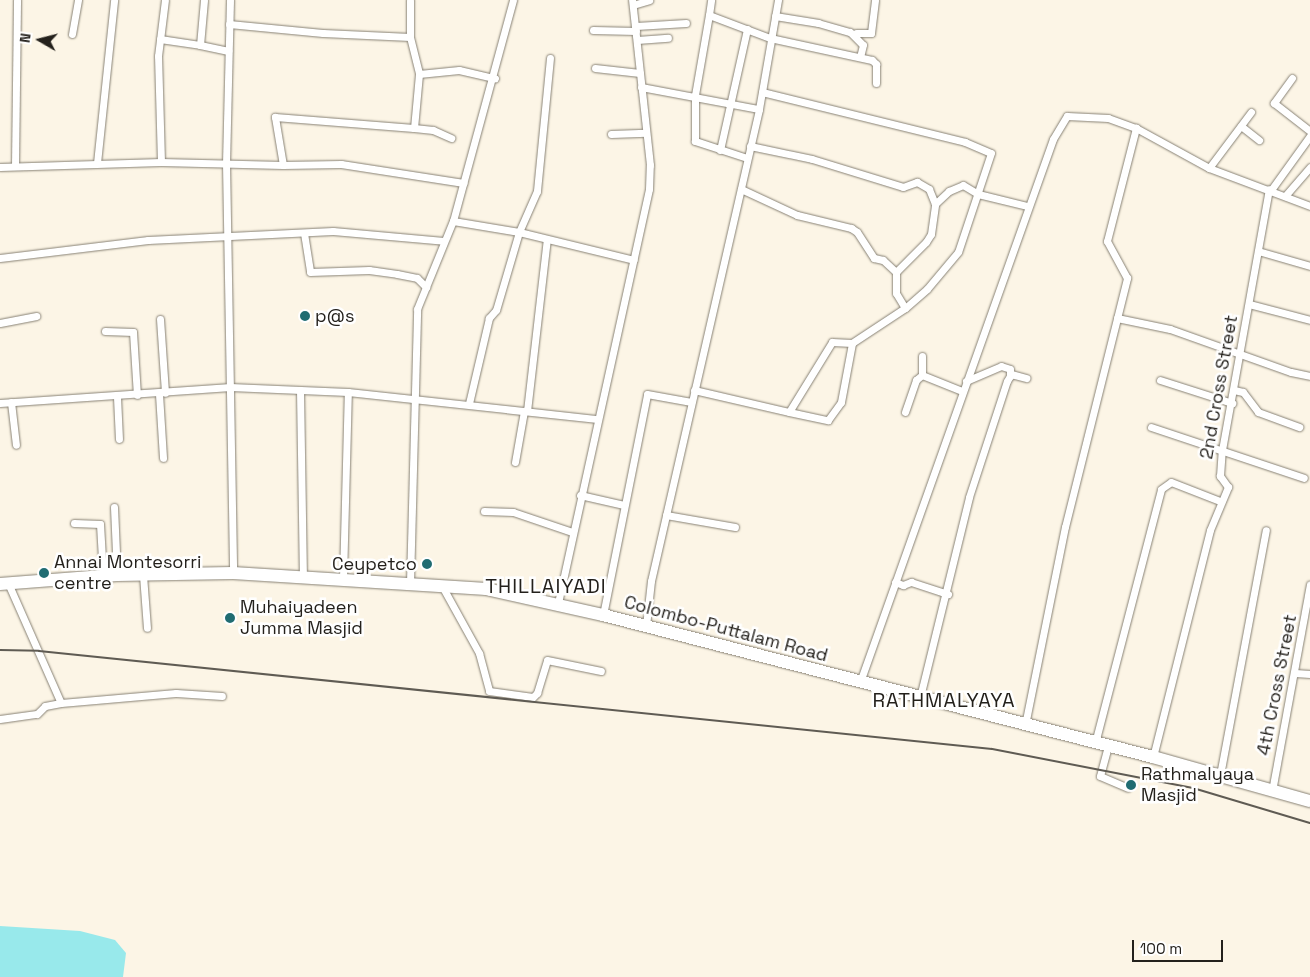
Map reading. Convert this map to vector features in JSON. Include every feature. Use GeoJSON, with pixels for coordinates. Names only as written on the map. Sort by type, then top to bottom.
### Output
{"type":"FeatureCollection","features":[{"type":"Feature","properties":{"kind":"highway","name":"Colombo-Puttalam Road"},"geometry":{"type":"LineString","coordinates":[[4,583],[117,575],[233,573],[410,582],[486,589],[558,603],[1153,757],[1310,801]]}},
{"type":"Feature","properties":{"kind":"street"},"geometry":{"type":"LineString","coordinates":[[15,166],[17,0]]}},
{"type":"Feature","properties":{"kind":"street"},"geometry":{"type":"LineString","coordinates":[[72,34],[78,0]]}},
{"type":"Feature","properties":{"kind":"street"},"geometry":{"type":"LineString","coordinates":[[97,164],[114,0]]}},
{"type":"Feature","properties":{"kind":"street"},"geometry":{"type":"LineString","coordinates":[[161,162],[160,39],[165,0]]}},
{"type":"Feature","properties":{"kind":"street"},"geometry":{"type":"LineString","coordinates":[[200,45],[204,0]]}},
{"type":"Feature","properties":{"kind":"street"},"geometry":{"type":"LineString","coordinates":[[230,0],[226,163],[233,573]]}},
{"type":"Feature","properties":{"kind":"street"},"geometry":{"type":"LineString","coordinates":[[410,0],[410,37],[420,74],[414,128]]}},
{"type":"Feature","properties":{"kind":"street"},"geometry":{"type":"LineString","coordinates":[[410,582],[417,309],[453,221],[495,78],[514,0]]}},
{"type":"Feature","properties":{"kind":"street"},"geometry":{"type":"LineString","coordinates":[[558,603],[580,495],[649,189],[650,165],[633,3],[649,0]]}},
{"type":"Feature","properties":{"kind":"street"},"geometry":{"type":"LineString","coordinates":[[711,0],[695,95],[695,141],[747,158]]}},
{"type":"Feature","properties":{"kind":"street"},"geometry":{"type":"LineString","coordinates":[[646,626],[651,581],[759,109],[778,0]]}},
{"type":"Feature","properties":{"kind":"street"},"geometry":{"type":"LineString","coordinates":[[775,16],[818,22],[867,36],[871,33],[875,0]]}},
{"type":"Feature","properties":{"kind":"street"},"geometry":{"type":"LineString","coordinates":[[709,14],[770,38],[860,57],[876,64],[876,83]]}},
{"type":"Feature","properties":{"kind":"street"},"geometry":{"type":"LineString","coordinates":[[593,30],[636,29],[686,23]]}},
{"type":"Feature","properties":{"kind":"street"},"geometry":{"type":"LineString","coordinates":[[229,24],[323,33],[410,37]]}},
{"type":"Feature","properties":{"kind":"street"},"geometry":{"type":"LineString","coordinates":[[720,150],[747,28]]}},
{"type":"Feature","properties":{"kind":"street"},"geometry":{"type":"LineString","coordinates":[[850,32],[863,44],[860,57]]}},
{"type":"Feature","properties":{"kind":"street"},"geometry":{"type":"LineString","coordinates":[[637,40],[668,38]]}},
{"type":"Feature","properties":{"kind":"street"},"geometry":{"type":"LineString","coordinates":[[160,39],[228,51]]}},
{"type":"Feature","properties":{"kind":"street"},"geometry":{"type":"LineString","coordinates":[[470,403],[489,318],[496,310],[519,232],[537,191],[550,58]]}},
{"type":"Feature","properties":{"kind":"street"},"geometry":{"type":"LineString","coordinates":[[595,68],[640,73]]}},
{"type":"Feature","properties":{"kind":"street"},"geometry":{"type":"LineString","coordinates":[[420,74],[458,70],[495,78]]}},
{"type":"Feature","properties":{"kind":"street"},"geometry":{"type":"LineString","coordinates":[[1292,78],[1274,103],[1310,131]]}},
{"type":"Feature","properties":{"kind":"street"},"geometry":{"type":"LineString","coordinates":[[641,88],[695,95],[759,109]]}},
{"type":"Feature","properties":{"kind":"street"},"geometry":{"type":"LineString","coordinates":[[762,92],[955,140],[991,153],[958,252],[927,289],[905,308],[852,343],[832,342],[789,412]]}},
{"type":"Feature","properties":{"kind":"street"},"geometry":{"type":"LineString","coordinates":[[1209,168],[1252,112]]}},
{"type":"Feature","properties":{"kind":"street"},"geometry":{"type":"LineString","coordinates":[[860,682],[1027,206],[1053,139],[1068,116],[1108,118],[1136,128],[1209,168],[1310,206]]}},
{"type":"Feature","properties":{"kind":"street"},"geometry":{"type":"LineString","coordinates":[[283,164],[275,117],[433,130],[451,138]]}},
{"type":"Feature","properties":{"kind":"street"},"geometry":{"type":"LineString","coordinates":[[1241,126],[1259,140]]}},
{"type":"Feature","properties":{"kind":"street"},"geometry":{"type":"LineString","coordinates":[[1025,725],[1065,526],[1127,278],[1107,240],[1136,128]]}},
{"type":"Feature","properties":{"kind":"street"},"geometry":{"type":"LineString","coordinates":[[611,134],[646,134]]}},
{"type":"Feature","properties":{"kind":"street"},"geometry":{"type":"LineString","coordinates":[[1270,190],[1310,136]]}},
{"type":"Feature","properties":{"kind":"street"},"geometry":{"type":"LineString","coordinates":[[750,146],[892,181],[903,187],[917,182],[929,189],[935,204],[931,234],[896,272],[896,293],[905,308]]}},
{"type":"Feature","properties":{"kind":"street"},"geometry":{"type":"LineString","coordinates":[[0,167],[161,162],[341,164],[464,183]]}},
{"type":"Feature","properties":{"kind":"street"},"geometry":{"type":"LineString","coordinates":[[1285,196],[1310,167]]}},
{"type":"Feature","properties":{"kind":"street"},"geometry":{"type":"LineString","coordinates":[[935,204],[949,192],[963,185],[978,194],[1027,206]]}},
{"type":"Feature","properties":{"kind":"street"},"geometry":{"type":"LineString","coordinates":[[740,189],[797,215],[851,228],[857,232],[874,258],[883,260],[896,272]]}},
{"type":"Feature","properties":{"kind":"street","name":"2nd Cross Street"},"geometry":{"type":"LineString","coordinates":[[1153,757],[1220,501],[1228,484],[1220,476],[1222,450],[1270,190]]}},
{"type":"Feature","properties":{"kind":"street"},"geometry":{"type":"LineString","coordinates":[[453,221],[519,232],[634,260]]}},
{"type":"Feature","properties":{"kind":"street"},"geometry":{"type":"LineString","coordinates":[[0,258],[148,240],[304,233],[361,231],[444,241]]}},
{"type":"Feature","properties":{"kind":"street"},"geometry":{"type":"LineString","coordinates":[[304,233],[310,272],[369,270],[416,278],[426,287]]}},
{"type":"Feature","properties":{"kind":"street"},"geometry":{"type":"LineString","coordinates":[[515,462],[526,411],[547,239]]}},
{"type":"Feature","properties":{"kind":"street"},"geometry":{"type":"LineString","coordinates":[[1258,251],[1310,266]]}},
{"type":"Feature","properties":{"kind":"street"},"geometry":{"type":"LineString","coordinates":[[1249,304],[1310,320]]}},
{"type":"Feature","properties":{"kind":"street"},"geometry":{"type":"LineString","coordinates":[[0,322],[36,316]]}},
{"type":"Feature","properties":{"kind":"street"},"geometry":{"type":"LineString","coordinates":[[1117,318],[1170,329],[1310,376]]}},
{"type":"Feature","properties":{"kind":"street"},"geometry":{"type":"LineString","coordinates":[[160,319],[163,458]]}},
{"type":"Feature","properties":{"kind":"street"},"geometry":{"type":"LineString","coordinates":[[105,331],[133,332],[138,395]]}},
{"type":"Feature","properties":{"kind":"street"},"geometry":{"type":"LineString","coordinates":[[694,390],[828,420],[841,402],[852,343]]}},
{"type":"Feature","properties":{"kind":"street"},"geometry":{"type":"LineString","coordinates":[[922,356],[922,375]]}},
{"type":"Feature","properties":{"kind":"street"},"geometry":{"type":"LineString","coordinates":[[920,697],[948,594],[969,497],[1010,376],[1010,370],[1001,366],[966,380]]}},
{"type":"Feature","properties":{"kind":"street"},"geometry":{"type":"LineString","coordinates":[[922,375],[962,391]]}},
{"type":"Feature","properties":{"kind":"street"},"geometry":{"type":"LineString","coordinates":[[905,412],[916,380],[922,375]]}},
{"type":"Feature","properties":{"kind":"street"},"geometry":{"type":"LineString","coordinates":[[1010,376],[1026,378]]}},
{"type":"Feature","properties":{"kind":"street"},"geometry":{"type":"LineString","coordinates":[[1160,380],[1232,403]]}},
{"type":"Feature","properties":{"kind":"street"},"geometry":{"type":"LineString","coordinates":[[0,403],[117,397],[230,387],[348,392],[470,403],[598,419]]}},
{"type":"Feature","properties":{"kind":"street"},"geometry":{"type":"LineString","coordinates":[[230,387],[231,486]]}},
{"type":"Feature","properties":{"kind":"street"},"geometry":{"type":"LineString","coordinates":[[300,390],[303,576]]}},
{"type":"Feature","properties":{"kind":"street"},"geometry":{"type":"LineString","coordinates":[[1234,390],[1243,392],[1258,412],[1299,427]]}},
{"type":"Feature","properties":{"kind":"street"},"geometry":{"type":"LineString","coordinates":[[343,578],[348,392]]}},
{"type":"Feature","properties":{"kind":"street"},"geometry":{"type":"LineString","coordinates":[[603,615],[647,394],[691,402]]}},
{"type":"Feature","properties":{"kind":"street"},"geometry":{"type":"LineString","coordinates":[[117,397],[119,440]]}},
{"type":"Feature","properties":{"kind":"street"},"geometry":{"type":"LineString","coordinates":[[11,402],[16,445]]}},
{"type":"Feature","properties":{"kind":"street"},"geometry":{"type":"LineString","coordinates":[[1151,427],[1304,478]]}},
{"type":"Feature","properties":{"kind":"street"},"geometry":{"type":"LineString","coordinates":[[1128,788],[1100,776],[1101,744],[1161,490],[1171,482],[1220,501]]}},
{"type":"Feature","properties":{"kind":"street"},"geometry":{"type":"LineString","coordinates":[[580,495],[624,505]]}},
{"type":"Feature","properties":{"kind":"street"},"geometry":{"type":"LineString","coordinates":[[114,506],[117,575]]}},
{"type":"Feature","properties":{"kind":"street"},"geometry":{"type":"LineString","coordinates":[[484,511],[512,512],[572,532]]}},
{"type":"Feature","properties":{"kind":"street"},"geometry":{"type":"LineString","coordinates":[[666,515],[735,527]]}},
{"type":"Feature","properties":{"kind":"street"},"geometry":{"type":"LineString","coordinates":[[74,523],[100,524],[103,576]]}},
{"type":"Feature","properties":{"kind":"street"},"geometry":{"type":"LineString","coordinates":[[1220,775],[1266,530]]}},
{"type":"Feature","properties":{"kind":"street"},"geometry":{"type":"LineString","coordinates":[[143,575],[147,628]]}},
{"type":"Feature","properties":{"kind":"street"},"geometry":{"type":"LineString","coordinates":[[895,582],[911,582],[948,594]]}},
{"type":"Feature","properties":{"kind":"street"},"geometry":{"type":"LineString","coordinates":[[4,583],[61,703]]}},
{"type":"Feature","properties":{"kind":"street","name":"4th Cross Street"},"geometry":{"type":"LineString","coordinates":[[1272,790],[1296,672],[1310,584]]}},
{"type":"Feature","properties":{"kind":"street"},"geometry":{"type":"LineString","coordinates":[[442,586],[480,653],[489,691],[533,697],[537,693],[547,660],[601,671]]}},
{"type":"Feature","properties":{"kind":"street"},"geometry":{"type":"LineString","coordinates":[[1296,672],[1310,674]]}},
{"type":"Feature","properties":{"kind":"street"},"geometry":{"type":"LineString","coordinates":[[0,719],[37,714],[45,706],[61,703],[176,693],[222,696]]}},
{"type":"Feature","properties":{"kind":"water"},"geometry":{"type":"Polygon","coordinates":[[[0,926],[80,931],[115,940],[126,953],[123,977],[0,977],[0,926]]]}},
{"type":"Feature","properties":{"kind":"railway"},"geometry":{"type":"LineString","coordinates":[[0,650],[39,651],[992,749],[1193,788],[1310,823]]}},
{"type":"Feature","properties":{"kind":"place","name":"p@s"},"geometry":{"type":"Point","coordinates":[305,316]}},
{"type":"Feature","properties":{"kind":"place","name":"Ceypetco"},"geometry":{"type":"Point","coordinates":[427,564]}},
{"type":"Feature","properties":{"kind":"place","name":"Annai Montesorri centre"},"geometry":{"type":"Point","coordinates":[44,573]}},
{"type":"Feature","properties":{"kind":"place","name":"Muhaiyadeen Jumma Masjid"},"geometry":{"type":"Point","coordinates":[230,618]}},
{"type":"Feature","properties":{"kind":"place","name":"Rathmalyaya Masjid"},"geometry":{"type":"Point","coordinates":[1131,785]}},
{"type":"Feature","properties":{"kind":"district","name":"THILLAIYADI"},"geometry":{"type":"Point","coordinates":[546,586]}},
{"type":"Feature","properties":{"kind":"district","name":"RATHMALYAYA"},"geometry":{"type":"Point","coordinates":[944,700]}}]}
